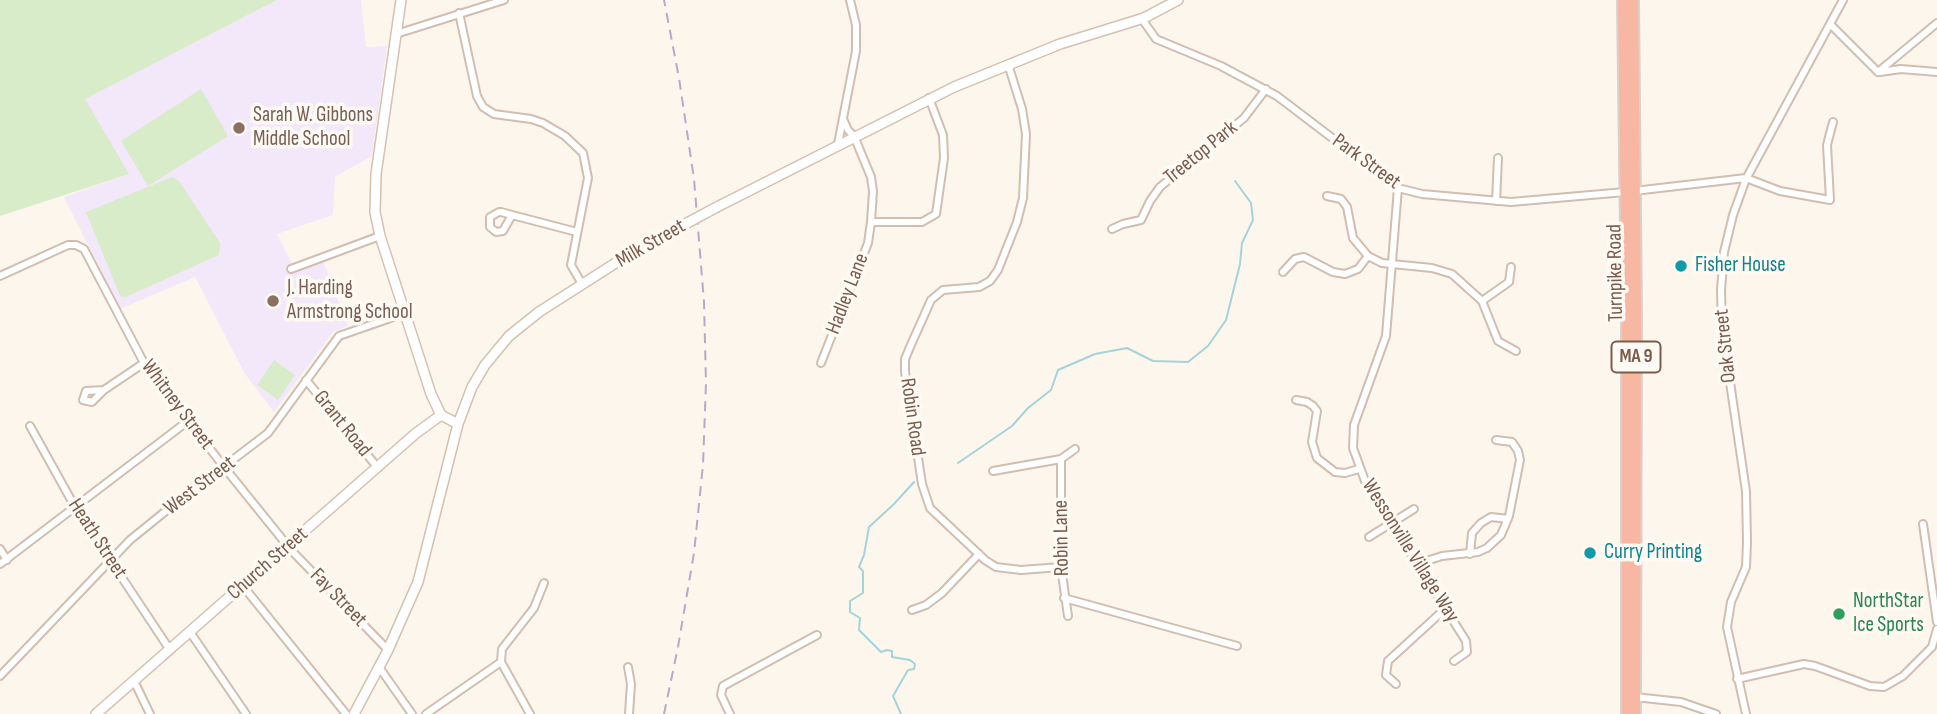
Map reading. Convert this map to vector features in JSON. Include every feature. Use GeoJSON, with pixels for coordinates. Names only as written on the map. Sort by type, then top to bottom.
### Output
{"type":"FeatureCollection","features":[{"type":"Feature","properties":{"kind":"highway","name":"Turnpike Road"},"geometry":{"type":"LineString","coordinates":[[1623,0],[1630,191],[1635,714]]}},
{"type":"Feature","properties":{"kind":"highway","name":"Turnpike Road"},"geometry":{"type":"LineString","coordinates":[[1627,714],[1633,0]]}},
{"type":"Feature","properties":{"kind":"main road"},"geometry":{"type":"LineString","coordinates":[[401,0],[375,187],[376,212],[380,236],[431,394],[441,415],[458,424]]}},
{"type":"Feature","properties":{"kind":"main road","name":"Milk Street"},"geometry":{"type":"LineString","coordinates":[[354,714],[414,594],[458,424],[478,376],[500,345],[529,320],[644,246],[838,144],[929,98],[1008,64],[1072,40],[1142,19],[1178,0]]}},
{"type":"Feature","properties":{"kind":"main road","name":"Church Street"},"geometry":{"type":"LineString","coordinates":[[96,714],[415,434],[441,415]]}},
{"type":"Feature","properties":{"kind":"street"},"geometry":{"type":"LineString","coordinates":[[396,34],[504,0]]}},
{"type":"Feature","properties":{"kind":"street"},"geometry":{"type":"LineString","coordinates":[[838,144],[856,51],[856,25],[850,0]]}},
{"type":"Feature","properties":{"kind":"street","name":"Oak Street"},"geometry":{"type":"LineString","coordinates":[[1746,714],[1727,627],[1731,602],[1746,567],[1746,503],[1723,340],[1721,290],[1726,239],[1746,178],[1843,0]]}},
{"type":"Feature","properties":{"kind":"street"},"geometry":{"type":"LineString","coordinates":[[459,13],[477,96],[484,107],[494,114],[531,118],[543,123],[565,136],[583,153],[588,178],[571,265],[582,284]]}},
{"type":"Feature","properties":{"kind":"street","name":"Park Street"},"geometry":{"type":"LineString","coordinates":[[1142,19],[1156,39],[1221,66],[1266,89],[1398,188],[1422,194],[1523,202],[1746,178]]}},
{"type":"Feature","properties":{"kind":"street"},"geometry":{"type":"LineString","coordinates":[[1878,72],[1937,23]]}},
{"type":"Feature","properties":{"kind":"street"},"geometry":{"type":"LineString","coordinates":[[1829,24],[1878,72]]}},
{"type":"Feature","properties":{"kind":"street","name":"Robin Road"},"geometry":{"type":"LineString","coordinates":[[1008,64],[1022,109],[1026,134],[1023,198],[1017,222],[998,270],[990,281],[979,287],[943,290],[931,300],[905,359],[905,372],[925,497],[930,508],[938,518],[996,567],[1061,567]]}},
{"type":"Feature","properties":{"kind":"street"},"geometry":{"type":"LineString","coordinates":[[1878,72],[1901,69],[1937,72]]}},
{"type":"Feature","properties":{"kind":"street","name":"Treetop Park"},"geometry":{"type":"LineString","coordinates":[[1112,229],[1141,220],[1160,187],[1182,172],[1244,118],[1266,89]]}},
{"type":"Feature","properties":{"kind":"street"},"geometry":{"type":"LineString","coordinates":[[871,222],[922,222],[936,214],[944,144],[929,98]]}},
{"type":"Feature","properties":{"kind":"street","name":"Hadley Lane"},"geometry":{"type":"LineString","coordinates":[[821,363],[868,243],[871,222],[872,185],[854,136],[843,119]]}},
{"type":"Feature","properties":{"kind":"street"},"geometry":{"type":"LineString","coordinates":[[1746,178],[1780,191],[1830,200],[1827,154],[1833,122]]}},
{"type":"Feature","properties":{"kind":"street"},"geometry":{"type":"LineString","coordinates":[[1496,201],[1498,158]]}},
{"type":"Feature","properties":{"kind":"street","name":"Wessonville Village Way"},"geometry":{"type":"LineString","coordinates":[[1398,188],[1386,336],[1354,425],[1353,448],[1359,469],[1390,523],[1446,608],[1467,646],[1464,655],[1454,661]]}},
{"type":"Feature","properties":{"kind":"street"},"geometry":{"type":"LineString","coordinates":[[1327,196],[1341,199],[1348,207],[1353,238],[1368,256],[1375,261],[1391,265],[1443,270],[1460,280],[1487,309],[1498,341],[1516,351]]}},
{"type":"Feature","properties":{"kind":"street"},"geometry":{"type":"LineString","coordinates":[[512,215],[577,232]]}},
{"type":"Feature","properties":{"kind":"street"},"geometry":{"type":"LineString","coordinates":[[291,269],[380,236]]}},
{"type":"Feature","properties":{"kind":"street","name":"Whitney Street"},"geometry":{"type":"LineString","coordinates":[[0,276],[68,245],[80,246],[86,251],[144,363],[288,546]]}},
{"type":"Feature","properties":{"kind":"street"},"geometry":{"type":"LineString","coordinates":[[1283,272],[1295,259],[1304,257],[1334,272],[1345,274],[1358,269],[1368,256]]}},
{"type":"Feature","properties":{"kind":"street"},"geometry":{"type":"LineString","coordinates":[[1482,301],[1508,282],[1511,267]]}},
{"type":"Feature","properties":{"kind":"street","name":"West Street"},"geometry":{"type":"LineString","coordinates":[[0,676],[110,559],[167,510],[268,433],[330,345],[343,333],[405,313]]}},
{"type":"Feature","properties":{"kind":"street"},"geometry":{"type":"LineString","coordinates":[[104,390],[144,363]]}},
{"type":"Feature","properties":{"kind":"street","name":"Grant Road"},"geometry":{"type":"LineString","coordinates":[[306,380],[378,468]]}},
{"type":"Feature","properties":{"kind":"street"},"geometry":{"type":"LineString","coordinates":[[1296,400],[1313,405],[1317,411],[1312,442],[1317,458],[1335,471],[1345,473],[1359,469]]}},
{"type":"Feature","properties":{"kind":"street"},"geometry":{"type":"LineString","coordinates":[[0,565],[188,421]]}},
{"type":"Feature","properties":{"kind":"street","name":"Heath Street"},"geometry":{"type":"LineString","coordinates":[[30,426],[75,507],[170,650]]}},
{"type":"Feature","properties":{"kind":"street"},"geometry":{"type":"LineString","coordinates":[[1417,564],[1442,556],[1470,554],[1487,548],[1501,535],[1508,519],[1519,469],[1518,451],[1512,442],[1496,440]]}},
{"type":"Feature","properties":{"kind":"street"},"geometry":{"type":"LineString","coordinates":[[993,471],[1061,459],[1075,449]]}},
{"type":"Feature","properties":{"kind":"street","name":"Robin Lane"},"geometry":{"type":"LineString","coordinates":[[1061,459],[1061,567],[1068,616]]}},
{"type":"Feature","properties":{"kind":"street"},"geometry":{"type":"LineString","coordinates":[[1369,537],[1414,509]]}},
{"type":"Feature","properties":{"kind":"street"},"geometry":{"type":"LineString","coordinates":[[1470,554],[1472,533],[1481,523],[1490,517],[1508,519]]}},
{"type":"Feature","properties":{"kind":"street"},"geometry":{"type":"LineString","coordinates":[[1923,524],[1937,622]]}},
{"type":"Feature","properties":{"kind":"street","name":"Fay Street"},"geometry":{"type":"LineString","coordinates":[[288,546],[388,650]]}},
{"type":"Feature","properties":{"kind":"street"},"geometry":{"type":"LineString","coordinates":[[0,549],[6,559]]}},
{"type":"Feature","properties":{"kind":"street"},"geometry":{"type":"LineString","coordinates":[[912,610],[926,605],[942,593],[979,554]]}},
{"type":"Feature","properties":{"kind":"street"},"geometry":{"type":"LineString","coordinates":[[530,714],[501,662],[502,649],[534,608],[544,583]]}},
{"type":"Feature","properties":{"kind":"street"},"geometry":{"type":"LineString","coordinates":[[243,586],[346,714]]}},
{"type":"Feature","properties":{"kind":"street"},"geometry":{"type":"LineString","coordinates":[[1064,598],[1237,646]]}},
{"type":"Feature","properties":{"kind":"street"},"geometry":{"type":"LineString","coordinates":[[1396,684],[1386,675],[1388,661],[1446,608]]}},
{"type":"Feature","properties":{"kind":"street"},"geometry":{"type":"LineString","coordinates":[[1737,679],[1804,664],[1884,687],[1903,676],[1932,647],[1937,629]]}},
{"type":"Feature","properties":{"kind":"street"},"geometry":{"type":"LineString","coordinates":[[190,632],[246,714]]}},
{"type":"Feature","properties":{"kind":"street"},"geometry":{"type":"LineString","coordinates":[[730,714],[721,690],[732,679],[817,635]]}},
{"type":"Feature","properties":{"kind":"street"},"geometry":{"type":"LineString","coordinates":[[426,714],[501,662]]}},
{"type":"Feature","properties":{"kind":"street"},"geometry":{"type":"LineString","coordinates":[[379,667],[412,714]]}},
{"type":"Feature","properties":{"kind":"street"},"geometry":{"type":"LineString","coordinates":[[628,667],[631,684],[629,714]]}},
{"type":"Feature","properties":{"kind":"street"},"geometry":{"type":"LineString","coordinates":[[134,681],[150,714]]}},
{"type":"Feature","properties":{"kind":"street"},"geometry":{"type":"LineString","coordinates":[[1635,697],[1681,702],[1716,714]]}},
{"type":"Feature","properties":{"kind":"shaded area","name":"Sarah W. Gibbons Middle School"},"geometry":{"type":"Polygon","coordinates":[[[277,0],[361,0],[366,47],[387,46],[372,156],[335,177],[333,215],[277,234],[296,272],[323,261],[348,326],[333,332],[274,412],[245,374],[195,277],[120,309],[64,197],[128,174],[84,99],[277,0]]]}},
{"type":"Feature","properties":{"kind":"green space"},"geometry":{"type":"Polygon","coordinates":[[[0,0],[277,0],[85,99],[129,174],[0,216],[0,0]]]}},
{"type":"Feature","properties":{"kind":"green space"},"geometry":{"type":"Polygon","coordinates":[[[201,89],[228,136],[148,186],[121,141],[201,89]]]}},
{"type":"Feature","properties":{"kind":"green space"},"geometry":{"type":"Polygon","coordinates":[[[172,177],[179,181],[220,243],[219,255],[126,297],[120,296],[86,212],[172,177]]]}},
{"type":"Feature","properties":{"kind":"green space"},"geometry":{"type":"Polygon","coordinates":[[[274,360],[295,375],[278,400],[257,385],[274,360]]]}},
{"type":"Feature","properties":{"kind":"waterway"},"geometry":{"type":"LineString","coordinates":[[958,463],[1012,426],[1028,408],[1051,390],[1058,370],[1095,354],[1127,348],[1153,361],[1188,362],[1208,346],[1226,320],[1240,264],[1242,243],[1253,220],[1251,203],[1235,181]]}},
{"type":"Feature","properties":{"kind":"waterway"},"geometry":{"type":"LineString","coordinates":[[901,714],[893,696],[908,670],[914,669],[915,664],[910,660],[892,657],[892,651],[881,652],[859,630],[860,618],[850,612],[850,601],[863,593],[863,571],[859,567],[869,527],[914,482]]}},
{"type":"Feature","properties":{"kind":"railway"},"geometry":{"type":"LineString","coordinates":[[664,0],[694,179],[704,302],[706,383],[703,465],[694,553],[664,714]]}},
{"type":"Feature","properties":{"kind":"place","name":"Sarah W. Gibbons Middle School"},"geometry":{"type":"Point","coordinates":[239,128]}},
{"type":"Feature","properties":{"kind":"place","name":"Fisher House"},"geometry":{"type":"Point","coordinates":[1681,266]}},
{"type":"Feature","properties":{"kind":"place","name":"J. Harding Armstrong School"},"geometry":{"type":"Point","coordinates":[273,301]}},
{"type":"Feature","properties":{"kind":"place","name":"Curry Printing"},"geometry":{"type":"Point","coordinates":[1590,553]}},
{"type":"Feature","properties":{"kind":"place","name":"NorthStar Ice Sports"},"geometry":{"type":"Point","coordinates":[1839,614]}}]}
